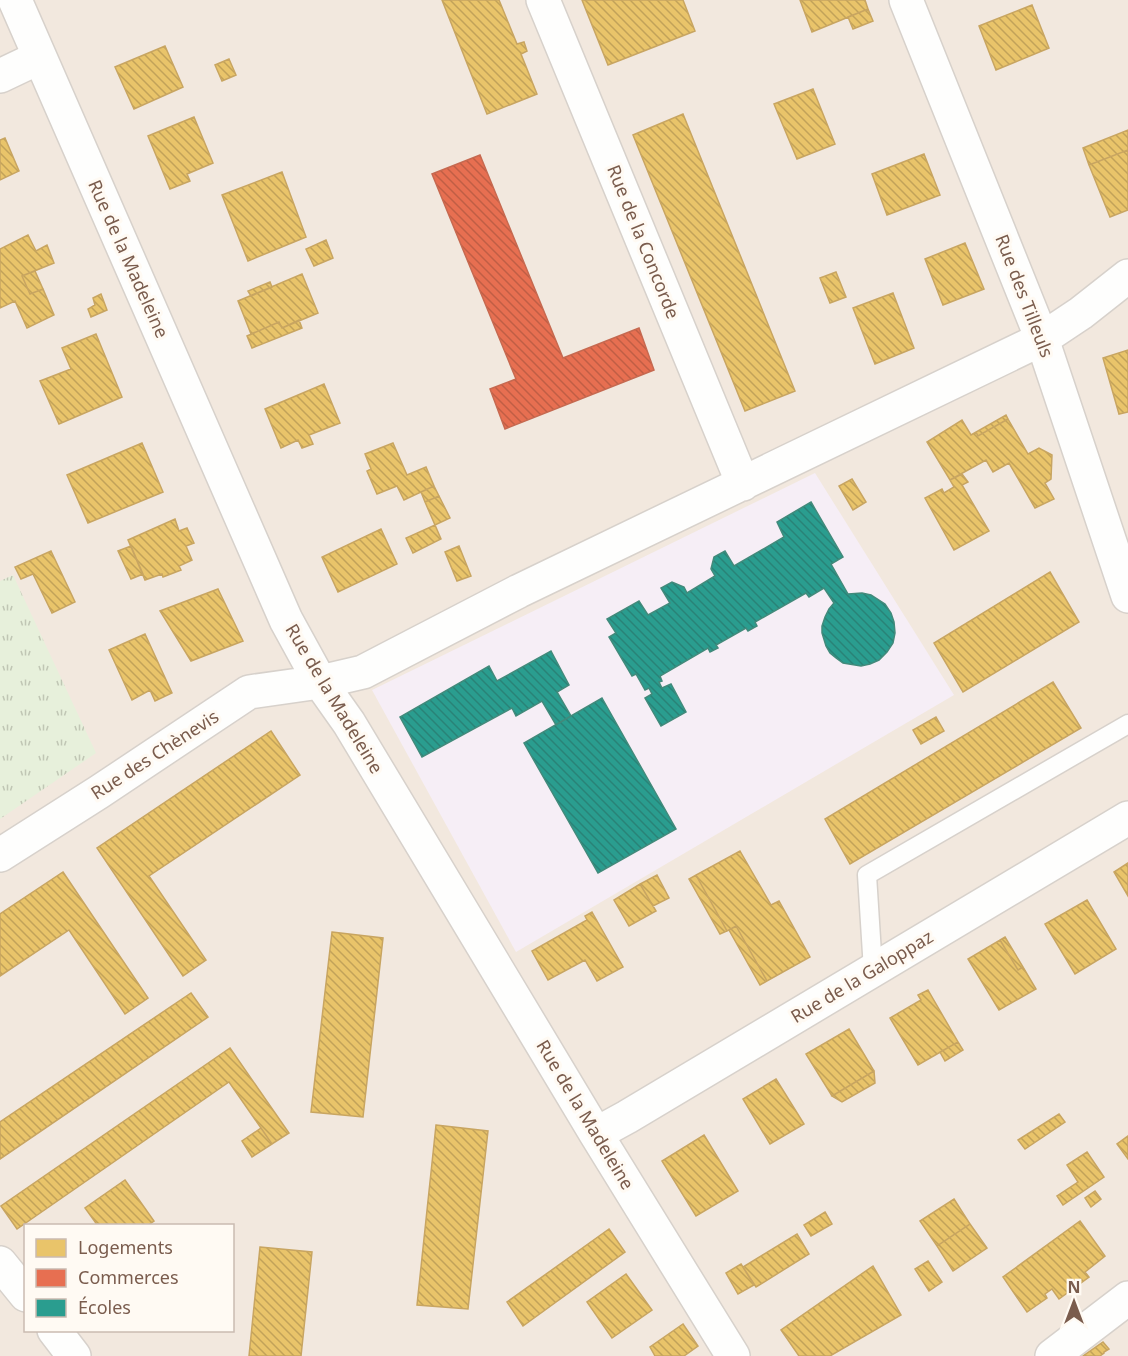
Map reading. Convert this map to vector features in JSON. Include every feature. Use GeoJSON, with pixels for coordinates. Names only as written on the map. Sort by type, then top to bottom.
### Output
{"type":"FeatureCollection","features":[{"type":"Feature","properties":{"kind":"street","name":"Rue de la Madeleine"},"geometry":{"type":"LineString","coordinates":[[15,0],[286,620],[320,682],[349,723],[732,1356]]}},
{"type":"Feature","properties":{"kind":"street","name":"Rue de la Concorde"},"geometry":{"type":"LineString","coordinates":[[543,0],[743,484]]}},
{"type":"Feature","properties":{"kind":"street","name":"Rue des Tilleuls"},"geometry":{"type":"LineString","coordinates":[[906,0],[1042,339],[1128,596]]}},
{"type":"Feature","properties":{"kind":"street"},"geometry":{"type":"LineString","coordinates":[[0,76],[40,57]]}},
{"type":"Feature","properties":{"kind":"street"},"geometry":{"type":"LineString","coordinates":[[320,682],[363,672],[519,591],[1042,339],[1081,313],[1128,276]]}},
{"type":"Feature","properties":{"kind":"street","name":"Rue des Chènevis"},"geometry":{"type":"LineString","coordinates":[[0,855],[249,692],[320,682]]}},
{"type":"Feature","properties":{"kind":"street","name":"Rue de la Galoppaz"},"geometry":{"type":"LineString","coordinates":[[596,1134],[1128,818]]}},
{"type":"Feature","properties":{"kind":"street"},"geometry":{"type":"LineString","coordinates":[[0,1263],[24,1293]]}},
{"type":"Feature","properties":{"kind":"street"},"geometry":{"type":"LineString","coordinates":[[1052,1356],[1128,1298]]}},
{"type":"Feature","properties":{"kind":"street"},"geometry":{"type":"LineString","coordinates":[[56,1332],[74,1356]]}},
{"type":"Feature","properties":{"kind":"lane"},"geometry":{"type":"LineString","coordinates":[[873,970],[867,875],[1128,724]]}},
{"type":"Feature","properties":{"kind":"shaded area"},"geometry":{"type":"Polygon","coordinates":[[[0,0],[1128,0],[1128,1356],[0,1356],[0,0]]]}},
{"type":"Feature","properties":{"kind":"shaded area"},"geometry":{"type":"Polygon","coordinates":[[[815,473],[954,695],[516,952],[372,690],[815,473]]]}},
{"type":"Feature","properties":{"kind":"green space"},"geometry":{"type":"Polygon","coordinates":[[[13,575],[96,753],[0,819],[0,581],[13,575]]]}},
{"type":"Feature","properties":{"kind":"building: Logements"},"geometry":{"type":"Polygon","coordinates":[[[442,0],[499,0],[517,44],[524,42],[527,51],[521,54],[537,94],[487,114],[442,0]]]}},
{"type":"Feature","properties":{"kind":"building: Logements"},"geometry":{"type":"Polygon","coordinates":[[[582,0],[683,0],[695,31],[608,65],[582,0]]]}},
{"type":"Feature","properties":{"kind":"building: Logements"},"geometry":{"type":"Polygon","coordinates":[[[800,0],[865,0],[868,9],[812,32],[800,0]]]}},
{"type":"Feature","properties":{"kind":"building: Logements"},"geometry":{"type":"Polygon","coordinates":[[[1032,5],[1049,48],[996,70],[979,26],[1032,5]]]}},
{"type":"Feature","properties":{"kind":"building: Logements"},"geometry":{"type":"Polygon","coordinates":[[[868,9],[873,21],[853,29],[848,17],[868,9]]]}},
{"type":"Feature","properties":{"kind":"building: Logements"},"geometry":{"type":"Polygon","coordinates":[[[165,46],[183,87],[134,109],[115,67],[165,46]]]}},
{"type":"Feature","properties":{"kind":"building: Logements"},"geometry":{"type":"Polygon","coordinates":[[[229,59],[236,75],[222,81],[215,65],[229,59]]]}},
{"type":"Feature","properties":{"kind":"building: Logements"},"geometry":{"type":"Polygon","coordinates":[[[813,89],[835,144],[797,159],[774,104],[813,89]]]}},
{"type":"Feature","properties":{"kind":"building: Logements"},"geometry":{"type":"Polygon","coordinates":[[[683,114],[795,391],[745,411],[633,135],[683,114]]]}},
{"type":"Feature","properties":{"kind":"building: Logements"},"geometry":{"type":"Polygon","coordinates":[[[194,117],[213,163],[187,174],[190,181],[170,189],[148,136],[194,117]]]}},
{"type":"Feature","properties":{"kind":"building: Logements"},"geometry":{"type":"Polygon","coordinates":[[[1128,130],[1128,150],[1089,165],[1083,148],[1128,130]]]}},
{"type":"Feature","properties":{"kind":"building: Logements"},"geometry":{"type":"Polygon","coordinates":[[[5,138],[19,171],[0,180],[0,140],[5,138]]]}},
{"type":"Feature","properties":{"kind":"building: Logements"},"geometry":{"type":"Polygon","coordinates":[[[1128,150],[1128,210],[1110,217],[1089,165],[1128,150]]]}},
{"type":"Feature","properties":{"kind":"building: Logements"},"geometry":{"type":"Polygon","coordinates":[[[924,154],[940,195],[887,215],[872,174],[924,154]]]}},
{"type":"Feature","properties":{"kind":"building: Logements"},"geometry":{"type":"Polygon","coordinates":[[[282,172],[306,237],[248,261],[222,195],[282,172]]]}},
{"type":"Feature","properties":{"kind":"building: Logements"},"geometry":{"type":"Polygon","coordinates":[[[28,235],[36,251],[47,245],[54,263],[22,276],[30,294],[43,289],[54,315],[27,328],[15,301],[0,308],[0,249],[28,235]]]}},
{"type":"Feature","properties":{"kind":"building: Logements"},"geometry":{"type":"Polygon","coordinates":[[[326,240],[333,258],[314,266],[306,249],[326,240]]]}},
{"type":"Feature","properties":{"kind":"building: Logements"},"geometry":{"type":"Polygon","coordinates":[[[965,243],[984,289],[943,305],[925,259],[965,243]]]}},
{"type":"Feature","properties":{"kind":"building: Logements"},"geometry":{"type":"Polygon","coordinates":[[[35,271],[43,289],[30,294],[22,276],[35,271]]]}},
{"type":"Feature","properties":{"kind":"building: Logements"},"geometry":{"type":"Polygon","coordinates":[[[836,272],[846,297],[830,303],[820,278],[836,272]]]}},
{"type":"Feature","properties":{"kind":"building: Logements"},"geometry":{"type":"Polygon","coordinates":[[[302,274],[318,313],[282,328],[279,322],[251,334],[238,301],[302,274]]]}},
{"type":"Feature","properties":{"kind":"building: Logements"},"geometry":{"type":"Polygon","coordinates":[[[270,282],[272,287],[251,296],[248,291],[270,282]]]}},
{"type":"Feature","properties":{"kind":"building: Logements"},"geometry":{"type":"Polygon","coordinates":[[[893,293],[914,348],[875,364],[853,308],[893,293]]]}},
{"type":"Feature","properties":{"kind":"building: Logements"},"geometry":{"type":"Polygon","coordinates":[[[101,294],[107,310],[91,317],[88,309],[95,305],[93,298],[101,294]]]}},
{"type":"Feature","properties":{"kind":"building: Logements"},"geometry":{"type":"Polygon","coordinates":[[[299,320],[302,328],[252,348],[247,336],[279,322],[282,328],[299,320]]]}},
{"type":"Feature","properties":{"kind":"building: Logements"},"geometry":{"type":"Polygon","coordinates":[[[96,334],[122,397],[59,424],[40,381],[71,369],[62,348],[96,334]]]}},
{"type":"Feature","properties":{"kind":"building: Logements"},"geometry":{"type":"Polygon","coordinates":[[[1128,350],[1128,412],[1119,414],[1103,358],[1128,350]]]}},
{"type":"Feature","properties":{"kind":"building: Logements"},"geometry":{"type":"Polygon","coordinates":[[[324,384],[340,423],[309,435],[313,444],[302,448],[298,440],[281,448],[265,409],[324,384]]]}},
{"type":"Feature","properties":{"kind":"building: Logements"},"geometry":{"type":"Polygon","coordinates":[[[1006,415],[1008,419],[978,436],[976,432],[1006,415]]]}},
{"type":"Feature","properties":{"kind":"building: Logements"},"geometry":{"type":"Polygon","coordinates":[[[1008,419],[1028,454],[1039,448],[1052,455],[1051,479],[1045,483],[1054,499],[1035,508],[1009,463],[993,472],[986,460],[950,480],[927,442],[962,420],[971,435],[976,432],[978,436],[1008,419]]]}},
{"type":"Feature","properties":{"kind":"building: Logements"},"geometry":{"type":"Polygon","coordinates":[[[142,443],[163,492],[88,523],[67,475],[142,443]]]}},
{"type":"Feature","properties":{"kind":"building: Logements"},"geometry":{"type":"Polygon","coordinates":[[[393,443],[407,475],[426,467],[434,486],[404,500],[397,486],[377,494],[367,471],[371,469],[365,454],[393,443]]]}},
{"type":"Feature","properties":{"kind":"building: Logements"},"geometry":{"type":"Polygon","coordinates":[[[962,474],[968,482],[962,485],[989,531],[954,550],[925,498],[942,489],[944,493],[954,487],[950,480],[962,474]]]}},
{"type":"Feature","properties":{"kind":"building: Logements"},"geometry":{"type":"Polygon","coordinates":[[[852,479],[866,502],[853,510],[839,486],[852,479]]]}},
{"type":"Feature","properties":{"kind":"building: Logements"},"geometry":{"type":"Polygon","coordinates":[[[434,486],[439,496],[425,502],[421,492],[434,486]]]}},
{"type":"Feature","properties":{"kind":"building: Logements"},"geometry":{"type":"Polygon","coordinates":[[[439,496],[450,518],[435,525],[425,502],[439,496]]]}},
{"type":"Feature","properties":{"kind":"building: Logements"},"geometry":{"type":"Polygon","coordinates":[[[175,519],[179,531],[187,528],[194,543],[186,546],[192,560],[179,566],[181,570],[163,577],[162,574],[145,580],[128,540],[175,519]]]}},
{"type":"Feature","properties":{"kind":"building: Logements"},"geometry":{"type":"Polygon","coordinates":[[[435,525],[441,539],[413,553],[406,538],[435,525]]]}},
{"type":"Feature","properties":{"kind":"building: Logements"},"geometry":{"type":"Polygon","coordinates":[[[381,529],[397,564],[338,592],[322,557],[381,529]]]}},
{"type":"Feature","properties":{"kind":"building: Logements"},"geometry":{"type":"Polygon","coordinates":[[[131,546],[143,574],[131,579],[118,551],[131,546]]]}},
{"type":"Feature","properties":{"kind":"building: Logements"},"geometry":{"type":"Polygon","coordinates":[[[459,546],[471,576],[457,581],[445,552],[459,546]]]}},
{"type":"Feature","properties":{"kind":"building: Logements"},"geometry":{"type":"Polygon","coordinates":[[[51,551],[75,602],[52,613],[33,574],[21,579],[15,567],[51,551]]]}},
{"type":"Feature","properties":{"kind":"building: Logements"},"geometry":{"type":"Polygon","coordinates":[[[1050,572],[1079,622],[963,692],[934,643],[1050,572]]]}},
{"type":"Feature","properties":{"kind":"building: Logements"},"geometry":{"type":"Polygon","coordinates":[[[218,589],[243,641],[191,661],[160,611],[218,589]]]}},
{"type":"Feature","properties":{"kind":"building: Logements"},"geometry":{"type":"Polygon","coordinates":[[[145,634],[172,693],[155,701],[150,690],[132,700],[109,650],[145,634]]]}},
{"type":"Feature","properties":{"kind":"building: Logements"},"geometry":{"type":"Polygon","coordinates":[[[1053,682],[1081,728],[850,864],[825,819],[1053,682]]]}},
{"type":"Feature","properties":{"kind":"building: Logements"},"geometry":{"type":"Polygon","coordinates":[[[936,717],[944,731],[921,744],[913,730],[936,717]]]}},
{"type":"Feature","properties":{"kind":"building: Logements"},"geometry":{"type":"Polygon","coordinates":[[[271,731],[300,775],[149,876],[206,960],[183,976],[97,848],[271,731]]]}},
{"type":"Feature","properties":{"kind":"building: Logements"},"geometry":{"type":"Polygon","coordinates":[[[740,851],[771,905],[779,901],[810,957],[767,981],[736,926],[727,931],[696,875],[740,851]]]}},
{"type":"Feature","properties":{"kind":"building: Logements"},"geometry":{"type":"Polygon","coordinates":[[[1128,863],[1128,896],[1114,872],[1128,863]]]}},
{"type":"Feature","properties":{"kind":"building: Logements"},"geometry":{"type":"Polygon","coordinates":[[[63,872],[148,998],[125,1014],[69,930],[0,976],[0,914],[63,872]]]}},
{"type":"Feature","properties":{"kind":"building: Logements"},"geometry":{"type":"Polygon","coordinates":[[[657,875],[669,898],[653,906],[640,884],[657,875]]]}},
{"type":"Feature","properties":{"kind":"building: Logements"},"geometry":{"type":"Polygon","coordinates":[[[696,875],[727,931],[720,934],[689,879],[696,875]]]}},
{"type":"Feature","properties":{"kind":"building: Logements"},"geometry":{"type":"Polygon","coordinates":[[[640,884],[656,911],[629,926],[614,900],[640,884]]]}},
{"type":"Feature","properties":{"kind":"building: Logements"},"geometry":{"type":"Polygon","coordinates":[[[1087,900],[1116,949],[1075,974],[1045,924],[1087,900]]]}},
{"type":"Feature","properties":{"kind":"building: Logements"},"geometry":{"type":"Polygon","coordinates":[[[592,912],[623,967],[597,981],[585,960],[548,980],[532,951],[587,920],[585,916],[592,912]]]}},
{"type":"Feature","properties":{"kind":"building: Logements"},"geometry":{"type":"Polygon","coordinates":[[[736,926],[767,981],[760,985],[729,930],[736,926]]]}},
{"type":"Feature","properties":{"kind":"building: Logements"},"geometry":{"type":"Polygon","coordinates":[[[332,932],[383,938],[363,1117],[311,1112],[332,932]]]}},
{"type":"Feature","properties":{"kind":"building: Logements"},"geometry":{"type":"Polygon","coordinates":[[[1005,937],[1023,967],[1018,970],[1000,940],[1005,937]]]}},
{"type":"Feature","properties":{"kind":"building: Logements"},"geometry":{"type":"Polygon","coordinates":[[[1000,940],[1018,970],[1023,967],[1036,989],[999,1010],[968,959],[1000,940]]]}},
{"type":"Feature","properties":{"kind":"building: Logements"},"geometry":{"type":"Polygon","coordinates":[[[928,990],[958,1042],[918,1065],[890,1018],[921,1000],[918,995],[928,990]]]}},
{"type":"Feature","properties":{"kind":"building: Logements"},"geometry":{"type":"Polygon","coordinates":[[[191,993],[208,1017],[0,1159],[0,1122],[191,993]]]}},
{"type":"Feature","properties":{"kind":"building: Logements"},"geometry":{"type":"Polygon","coordinates":[[[849,1029],[874,1071],[832,1096],[806,1054],[849,1029]]]}},
{"type":"Feature","properties":{"kind":"building: Logements"},"geometry":{"type":"Polygon","coordinates":[[[958,1042],[963,1050],[945,1061],[940,1052],[958,1042]]]}},
{"type":"Feature","properties":{"kind":"building: Logements"},"geometry":{"type":"Polygon","coordinates":[[[230,1048],[289,1133],[272,1144],[229,1082],[17,1229],[1,1206],[230,1048]]]}},
{"type":"Feature","properties":{"kind":"building: Logements"},"geometry":{"type":"Polygon","coordinates":[[[874,1071],[875,1083],[842,1102],[832,1096],[874,1071]]]}},
{"type":"Feature","properties":{"kind":"building: Logements"},"geometry":{"type":"Polygon","coordinates":[[[776,1079],[804,1124],[770,1144],[743,1099],[776,1079]]]}},
{"type":"Feature","properties":{"kind":"building: Logements"},"geometry":{"type":"Polygon","coordinates":[[[1059,1114],[1065,1122],[1025,1149],[1018,1140],[1059,1114]]]}},
{"type":"Feature","properties":{"kind":"building: Logements"},"geometry":{"type":"Polygon","coordinates":[[[436,1125],[488,1131],[468,1309],[417,1305],[436,1125]]]}},
{"type":"Feature","properties":{"kind":"building: Logements"},"geometry":{"type":"Polygon","coordinates":[[[261,1128],[272,1144],[252,1157],[242,1141],[261,1128]]]}},
{"type":"Feature","properties":{"kind":"building: Logements"},"geometry":{"type":"Polygon","coordinates":[[[704,1135],[738,1191],[696,1216],[662,1161],[704,1135]]]}},
{"type":"Feature","properties":{"kind":"building: Logements"},"geometry":{"type":"Polygon","coordinates":[[[1128,1136],[1128,1159],[1117,1144],[1128,1136]]]}},
{"type":"Feature","properties":{"kind":"building: Logements"},"geometry":{"type":"Polygon","coordinates":[[[1087,1152],[1104,1177],[1063,1205],[1057,1196],[1078,1182],[1067,1165],[1087,1152]]]}},
{"type":"Feature","properties":{"kind":"building: Logements"},"geometry":{"type":"Polygon","coordinates":[[[125,1180],[154,1221],[150,1224],[97,1224],[85,1208],[125,1180]]]}},
{"type":"Feature","properties":{"kind":"building: Logements"},"geometry":{"type":"Polygon","coordinates":[[[1095,1191],[1101,1199],[1091,1207],[1085,1198],[1095,1191]]]}},
{"type":"Feature","properties":{"kind":"building: Logements"},"geometry":{"type":"Polygon","coordinates":[[[954,1199],[970,1224],[937,1246],[920,1221],[954,1199]]]}},
{"type":"Feature","properties":{"kind":"building: Logements"},"geometry":{"type":"Polygon","coordinates":[[[825,1212],[832,1224],[811,1236],[804,1225],[825,1212]]]}},
{"type":"Feature","properties":{"kind":"building: Logements"},"geometry":{"type":"Polygon","coordinates":[[[1080,1221],[1105,1256],[1085,1272],[1089,1277],[1059,1299],[1052,1289],[1045,1294],[1047,1298],[1027,1312],[1003,1277],[1080,1221]]]}},
{"type":"Feature","properties":{"kind":"building: Logements"},"geometry":{"type":"Polygon","coordinates":[[[970,1224],[987,1248],[953,1271],[937,1246],[970,1224]]]}},
{"type":"Feature","properties":{"kind":"building: Logements"},"geometry":{"type":"Polygon","coordinates":[[[609,1229],[625,1252],[523,1326],[507,1302],[609,1229]]]}},
{"type":"Feature","properties":{"kind":"building: Logements"},"geometry":{"type":"Polygon","coordinates":[[[797,1234],[809,1254],[756,1287],[743,1267],[797,1234]]]}},
{"type":"Feature","properties":{"kind":"building: Logements"},"geometry":{"type":"Polygon","coordinates":[[[260,1247],[312,1252],[301,1356],[249,1356],[260,1247]]]}},
{"type":"Feature","properties":{"kind":"building: Logements"},"geometry":{"type":"Polygon","coordinates":[[[928,1261],[942,1282],[929,1291],[915,1269],[928,1261]]]}},
{"type":"Feature","properties":{"kind":"building: Logements"},"geometry":{"type":"Polygon","coordinates":[[[741,1264],[754,1285],[738,1294],[726,1273],[741,1264]]]}},
{"type":"Feature","properties":{"kind":"building: Logements"},"geometry":{"type":"Polygon","coordinates":[[[873,1266],[901,1315],[830,1356],[799,1356],[781,1330],[873,1266]]]}},
{"type":"Feature","properties":{"kind":"building: Logements"},"geometry":{"type":"Polygon","coordinates":[[[626,1274],[652,1310],[612,1338],[587,1302],[626,1274]]]}},
{"type":"Feature","properties":{"kind":"building: Logements"},"geometry":{"type":"Polygon","coordinates":[[[683,1324],[698,1346],[684,1356],[655,1356],[650,1347],[683,1324]]]}},
{"type":"Feature","properties":{"kind":"building: Logements"},"geometry":{"type":"Polygon","coordinates":[[[1103,1342],[1109,1349],[1100,1356],[1083,1356],[1103,1342]]]}},
{"type":"Feature","properties":{"kind":"building: Commerces"},"geometry":{"type":"Polygon","coordinates":[[[480,155],[563,358],[639,328],[654,370],[505,429],[490,389],[516,379],[432,174],[480,155]]]}},
{"type":"Feature","properties":{"kind":"building: Écoles"},"geometry":{"type":"Polygon","coordinates":[[[811,502],[843,557],[831,564],[848,594],[871,595],[885,604],[891,613],[895,633],[893,643],[887,652],[879,660],[861,666],[843,663],[836,658],[826,646],[822,633],[825,617],[834,603],[824,588],[809,597],[806,593],[755,622],[757,626],[748,631],[746,628],[716,645],[718,648],[710,652],[708,648],[660,676],[662,681],[659,682],[662,688],[671,684],[686,712],[661,726],[645,698],[652,694],[649,688],[645,690],[636,674],[632,676],[609,637],[616,633],[607,619],[639,601],[648,615],[670,603],[661,588],[672,582],[684,587],[687,593],[715,576],[711,569],[714,557],[725,551],[734,566],[784,537],[777,522],[811,502]]]}},
{"type":"Feature","properties":{"kind":"building: Écoles"},"geometry":{"type":"Polygon","coordinates":[[[551,651],[569,685],[557,692],[571,716],[556,725],[542,701],[516,716],[512,708],[422,757],[400,717],[489,666],[497,681],[551,651]]]}},
{"type":"Feature","properties":{"kind":"building: Écoles"},"geometry":{"type":"Polygon","coordinates":[[[602,698],[676,829],[598,873],[524,743],[602,698]]]}}]}
